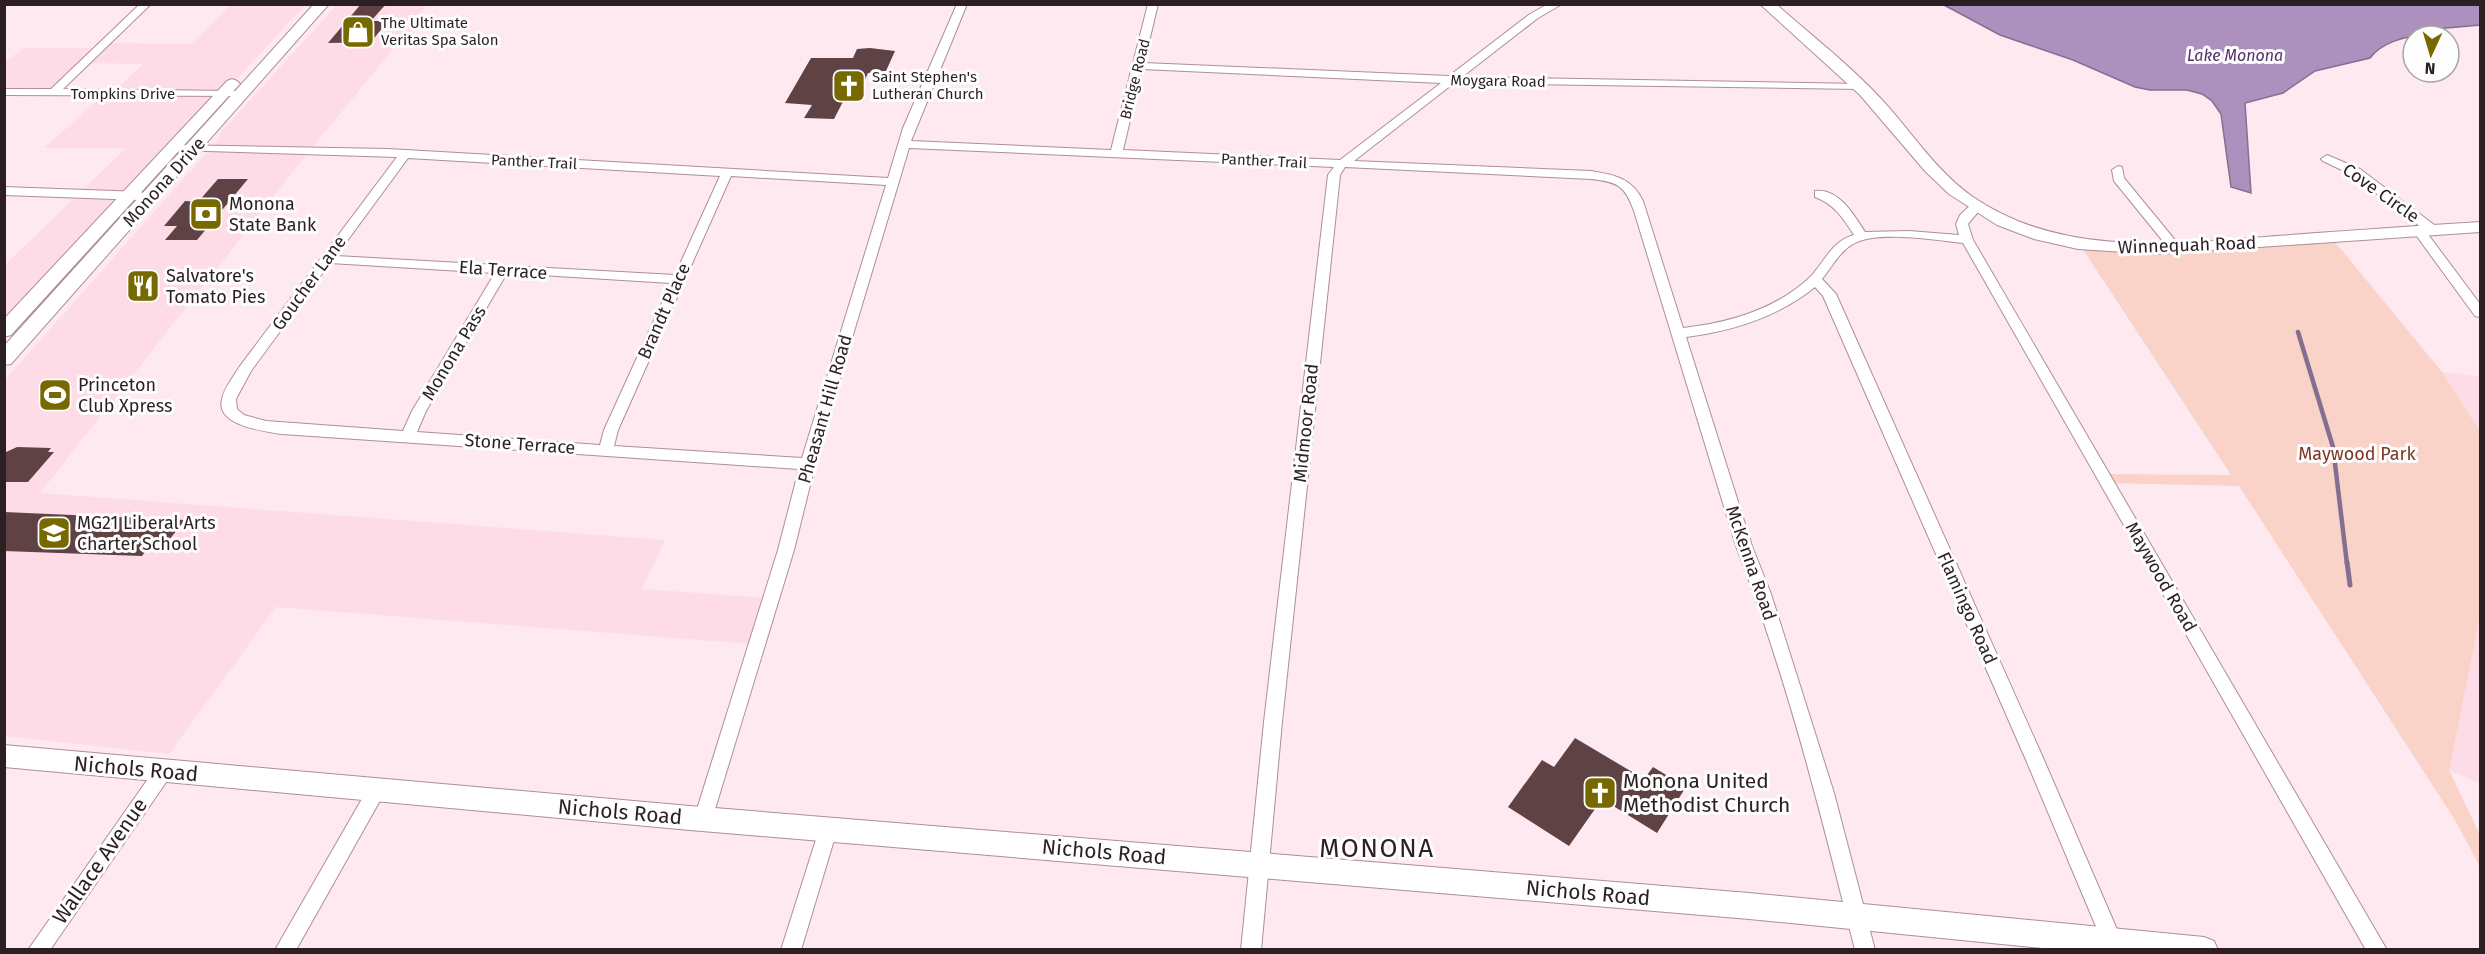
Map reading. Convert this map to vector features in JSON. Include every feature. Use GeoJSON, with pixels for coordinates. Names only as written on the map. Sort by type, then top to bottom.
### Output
{"type":"FeatureCollection","features":[{"type":"Feature","properties":{"kind":"street"},"geometry":{"type":"LineString","coordinates":[[53,93],[146,4]]}},
{"type":"Feature","properties":{"kind":"street","name":"Monona Drive"},"geometry":{"type":"LineString","coordinates":[[4,331],[305,4]]}},
{"type":"Feature","properties":{"kind":"street","name":"Monona Drive"},"geometry":{"type":"LineString","coordinates":[[4,358],[153,196],[322,4]]}},
{"type":"Feature","properties":{"kind":"street","name":"Pheasant Hill Road"},"geometry":{"type":"LineString","coordinates":[[704,819],[786,550],[808,464],[909,128],[962,4]]}},
{"type":"Feature","properties":{"kind":"street","name":"Bridge Road"},"geometry":{"type":"LineString","coordinates":[[1116,154],[1153,4]]}},
{"type":"Feature","properties":{"kind":"street","name":"Winnequah Road"},"geometry":{"type":"LineString","coordinates":[[1767,4],[1879,106],[1944,182],[1977,206],[2015,226],[2080,245],[2121,249],[2175,248],[2481,227]]}},
{"type":"Feature","properties":{"kind":"street"},"geometry":{"type":"LineString","coordinates":[[1341,165],[1534,16],[1556,5]]}},
{"type":"Feature","properties":{"kind":"street","name":"Moygara Road"},"geometry":{"type":"LineString","coordinates":[[1137,66],[1453,80],[1859,86]]}},
{"type":"Feature","properties":{"kind":"street","name":"Tompkins Drive"},"geometry":{"type":"LineString","coordinates":[[4,92],[242,94]]}},
{"type":"Feature","properties":{"kind":"street","name":"Panther Trail"},"geometry":{"type":"LineString","coordinates":[[904,144],[1591,175],[1623,182]]}},
{"type":"Feature","properties":{"kind":"street","name":"Panther Trail"},"geometry":{"type":"LineString","coordinates":[[175,147],[405,154],[893,182]]}},
{"type":"Feature","properties":{"kind":"street","name":"Goucher Lane"},"geometry":{"type":"LineString","coordinates":[[235,416],[229,408],[228,401],[245,369],[405,154]]}},
{"type":"Feature","properties":{"kind":"street","name":"Cove Circle"},"geometry":{"type":"LineString","coordinates":[[2327,159],[2356,172],[2426,231],[2481,313]]}},
{"type":"Feature","properties":{"kind":"street","name":"Midmoor Road"},"geometry":{"type":"LineString","coordinates":[[1251,950],[1323,263],[1334,174],[1341,165]]}},
{"type":"Feature","properties":{"kind":"street"},"geometry":{"type":"LineString","coordinates":[[2118,170],[2118,178],[2175,248]]}},
{"type":"Feature","properties":{"kind":"street","name":"Brandt Place"},"geometry":{"type":"LineString","coordinates":[[606,450],[611,430],[727,172]]}},
{"type":"Feature","properties":{"kind":"street","name":"McKenna Road"},"geometry":{"type":"LineString","coordinates":[[1623,182],[1631,190],[1636,200],[1825,793],[1865,950]]}},
{"type":"Feature","properties":{"kind":"street"},"geometry":{"type":"LineString","coordinates":[[4,190],[153,196]]}},
{"type":"Feature","properties":{"kind":"street"},"geometry":{"type":"LineString","coordinates":[[1819,194],[1832,198],[1840,204],[1862,237]]}},
{"type":"Feature","properties":{"kind":"street"},"geometry":{"type":"LineString","coordinates":[[1678,333],[1706,331],[1742,321],[1790,298],[1815,279],[1842,247],[1862,237],[1892,235],[1967,240],[1961,222],[1977,206]]}},
{"type":"Feature","properties":{"kind":"street","name":"Maywood Road"},"geometry":{"type":"LineString","coordinates":[[1967,240],[2377,950]]}},
{"type":"Feature","properties":{"kind":"street","name":"Ela Terrace"},"geometry":{"type":"LineString","coordinates":[[327,259],[679,279]]}},
{"type":"Feature","properties":{"kind":"street","name":"Monona Pass"},"geometry":{"type":"LineString","coordinates":[[408,437],[419,411],[503,270]]}},
{"type":"Feature","properties":{"kind":"street","name":"Flamingo Road"},"geometry":{"type":"LineString","coordinates":[[1815,279],[1829,294],[2035,760],[2112,941]]}},
{"type":"Feature","properties":{"kind":"street","name":"Stone Terrace"},"geometry":{"type":"LineString","coordinates":[[235,416],[243,422],[260,426],[808,464]]}},
{"type":"Feature","properties":{"kind":"street","name":"Nichols Road"},"geometry":{"type":"LineString","coordinates":[[4,756],[376,791],[1857,916],[2204,950]]}},
{"type":"Feature","properties":{"kind":"street","name":"Wallace Avenue"},"geometry":{"type":"LineString","coordinates":[[38,950],[163,772]]}},
{"type":"Feature","properties":{"kind":"street"},"geometry":{"type":"LineString","coordinates":[[285,950],[376,791]]}},
{"type":"Feature","properties":{"kind":"street"},"geometry":{"type":"LineString","coordinates":[[791,950],[828,830]]}},
{"type":"Feature","properties":{"kind":"shaded area"},"geometry":{"type":"Polygon","coordinates":[[[231,5],[305,5],[5,331],[5,265],[126,148],[44,148],[105,94],[111,94],[143,64],[85,63],[53,93],[5,92],[5,62],[24,48],[100,48],[106,43],[191,44],[231,5]]]}},
{"type":"Feature","properties":{"kind":"shaded area"},"geometry":{"type":"Polygon","coordinates":[[[337,5],[427,5],[412,24],[418,24],[399,48],[394,48],[311,149],[40,493],[665,540],[642,589],[780,599],[764,645],[276,607],[169,754],[5,736],[5,380],[217,141],[221,132],[337,5]]]}},
{"type":"Feature","properties":{"kind":"shaded area"},"geometry":{"type":"Polygon","coordinates":[[[2442,372],[2480,376],[2480,431],[2442,372]]]}},
{"type":"Feature","properties":{"kind":"shaded area"},"geometry":{"type":"Polygon","coordinates":[[[2480,616],[2480,783],[2448,770],[2480,616]]]}},
{"type":"Feature","properties":{"kind":"green space","name":"Maywood Park"},"geometry":{"type":"Polygon","coordinates":[[[2331,237],[2442,372],[2480,431],[2480,616],[2449,770],[2480,835],[2480,867],[2455,820],[2239,486],[2107,483],[2102,474],[2231,475],[2080,245],[2112,249],[2331,237]]]}},
{"type":"Feature","properties":{"kind":"water","name":"Lake Monona"},"geometry":{"type":"Polygon","coordinates":[[[2480,4],[2480,25],[2461,27],[2461,24],[2401,24],[2401,39],[2380,48],[2370,58],[2315,71],[2283,93],[2245,103],[2251,193],[2231,187],[2221,114],[2212,101],[2202,94],[2187,90],[2150,90],[2135,87],[2073,60],[2000,35],[1944,5],[2480,4]]]}},
{"type":"Feature","properties":{"kind":"building","name":"The Ultimate Veritas Spa Salon"},"geometry":{"type":"Polygon","coordinates":[[[361,4],[386,4],[371,21],[388,21],[371,42],[328,43],[361,4]]]}},
{"type":"Feature","properties":{"kind":"building","name":"Saint Stephen's Lutheran Church"},"geometry":{"type":"Polygon","coordinates":[[[857,49],[895,51],[886,71],[868,73],[859,93],[848,92],[834,119],[804,118],[812,105],[785,103],[811,58],[853,58],[857,49]]]}},
{"type":"Feature","properties":{"kind":"building","name":"Monona State Bank"},"geometry":{"type":"Polygon","coordinates":[[[218,179],[248,179],[197,240],[165,240],[177,226],[164,226],[185,201],[198,202],[218,179]]]}},
{"type":"Feature","properties":{"kind":"building"},"geometry":{"type":"Polygon","coordinates":[[[17,447],[51,448],[48,452],[54,452],[28,482],[4,482],[4,453],[17,447]]]}},
{"type":"Feature","properties":{"kind":"building"},"geometry":{"type":"Polygon","coordinates":[[[4,512],[185,520],[165,545],[151,544],[142,556],[4,551],[4,512]]]}},
{"type":"Feature","properties":{"kind":"building","name":"Monona United Methodist Church"},"geometry":{"type":"Polygon","coordinates":[[[1575,738],[1644,779],[1653,767],[1686,787],[1657,833],[1602,799],[1569,846],[1508,807],[1542,760],[1554,767],[1575,738]]]}},
{"type":"Feature","properties":{"kind":"waterway"},"geometry":{"type":"LineString","coordinates":[[2298,332],[2333,447],[2347,564]]}},
{"type":"Feature","properties":{"kind":"waterway"},"geometry":{"type":"LineString","coordinates":[[2347,562],[2350,585]]}},
{"type":"Feature","properties":{"kind":"place","name":"The Ultimate Veritas Spa Salon"},"geometry":{"type":"Point","coordinates":[358,32]}},
{"type":"Feature","properties":{"kind":"place","name":"Saint Stephen's Lutheran Church"},"geometry":{"type":"Point","coordinates":[849,86]}},
{"type":"Feature","properties":{"kind":"place","name":"Monona State Bank"},"geometry":{"type":"Point","coordinates":[206,214]}},
{"type":"Feature","properties":{"kind":"place","name":"Salvatore's Tomato Pies"},"geometry":{"type":"Point","coordinates":[143,286]}},
{"type":"Feature","properties":{"kind":"place","name":"Princeton Club Xpress"},"geometry":{"type":"Point","coordinates":[55,395]}},
{"type":"Feature","properties":{"kind":"place","name":"MG21 Liberal Arts Charter School"},"geometry":{"type":"Point","coordinates":[54,533]}},
{"type":"Feature","properties":{"kind":"place","name":"Monona United Methodist Church"},"geometry":{"type":"Point","coordinates":[1600,793]}},
{"type":"Feature","properties":{"kind":"district","name":"MONONA"},"geometry":{"type":"Point","coordinates":[1377,848]}}]}
